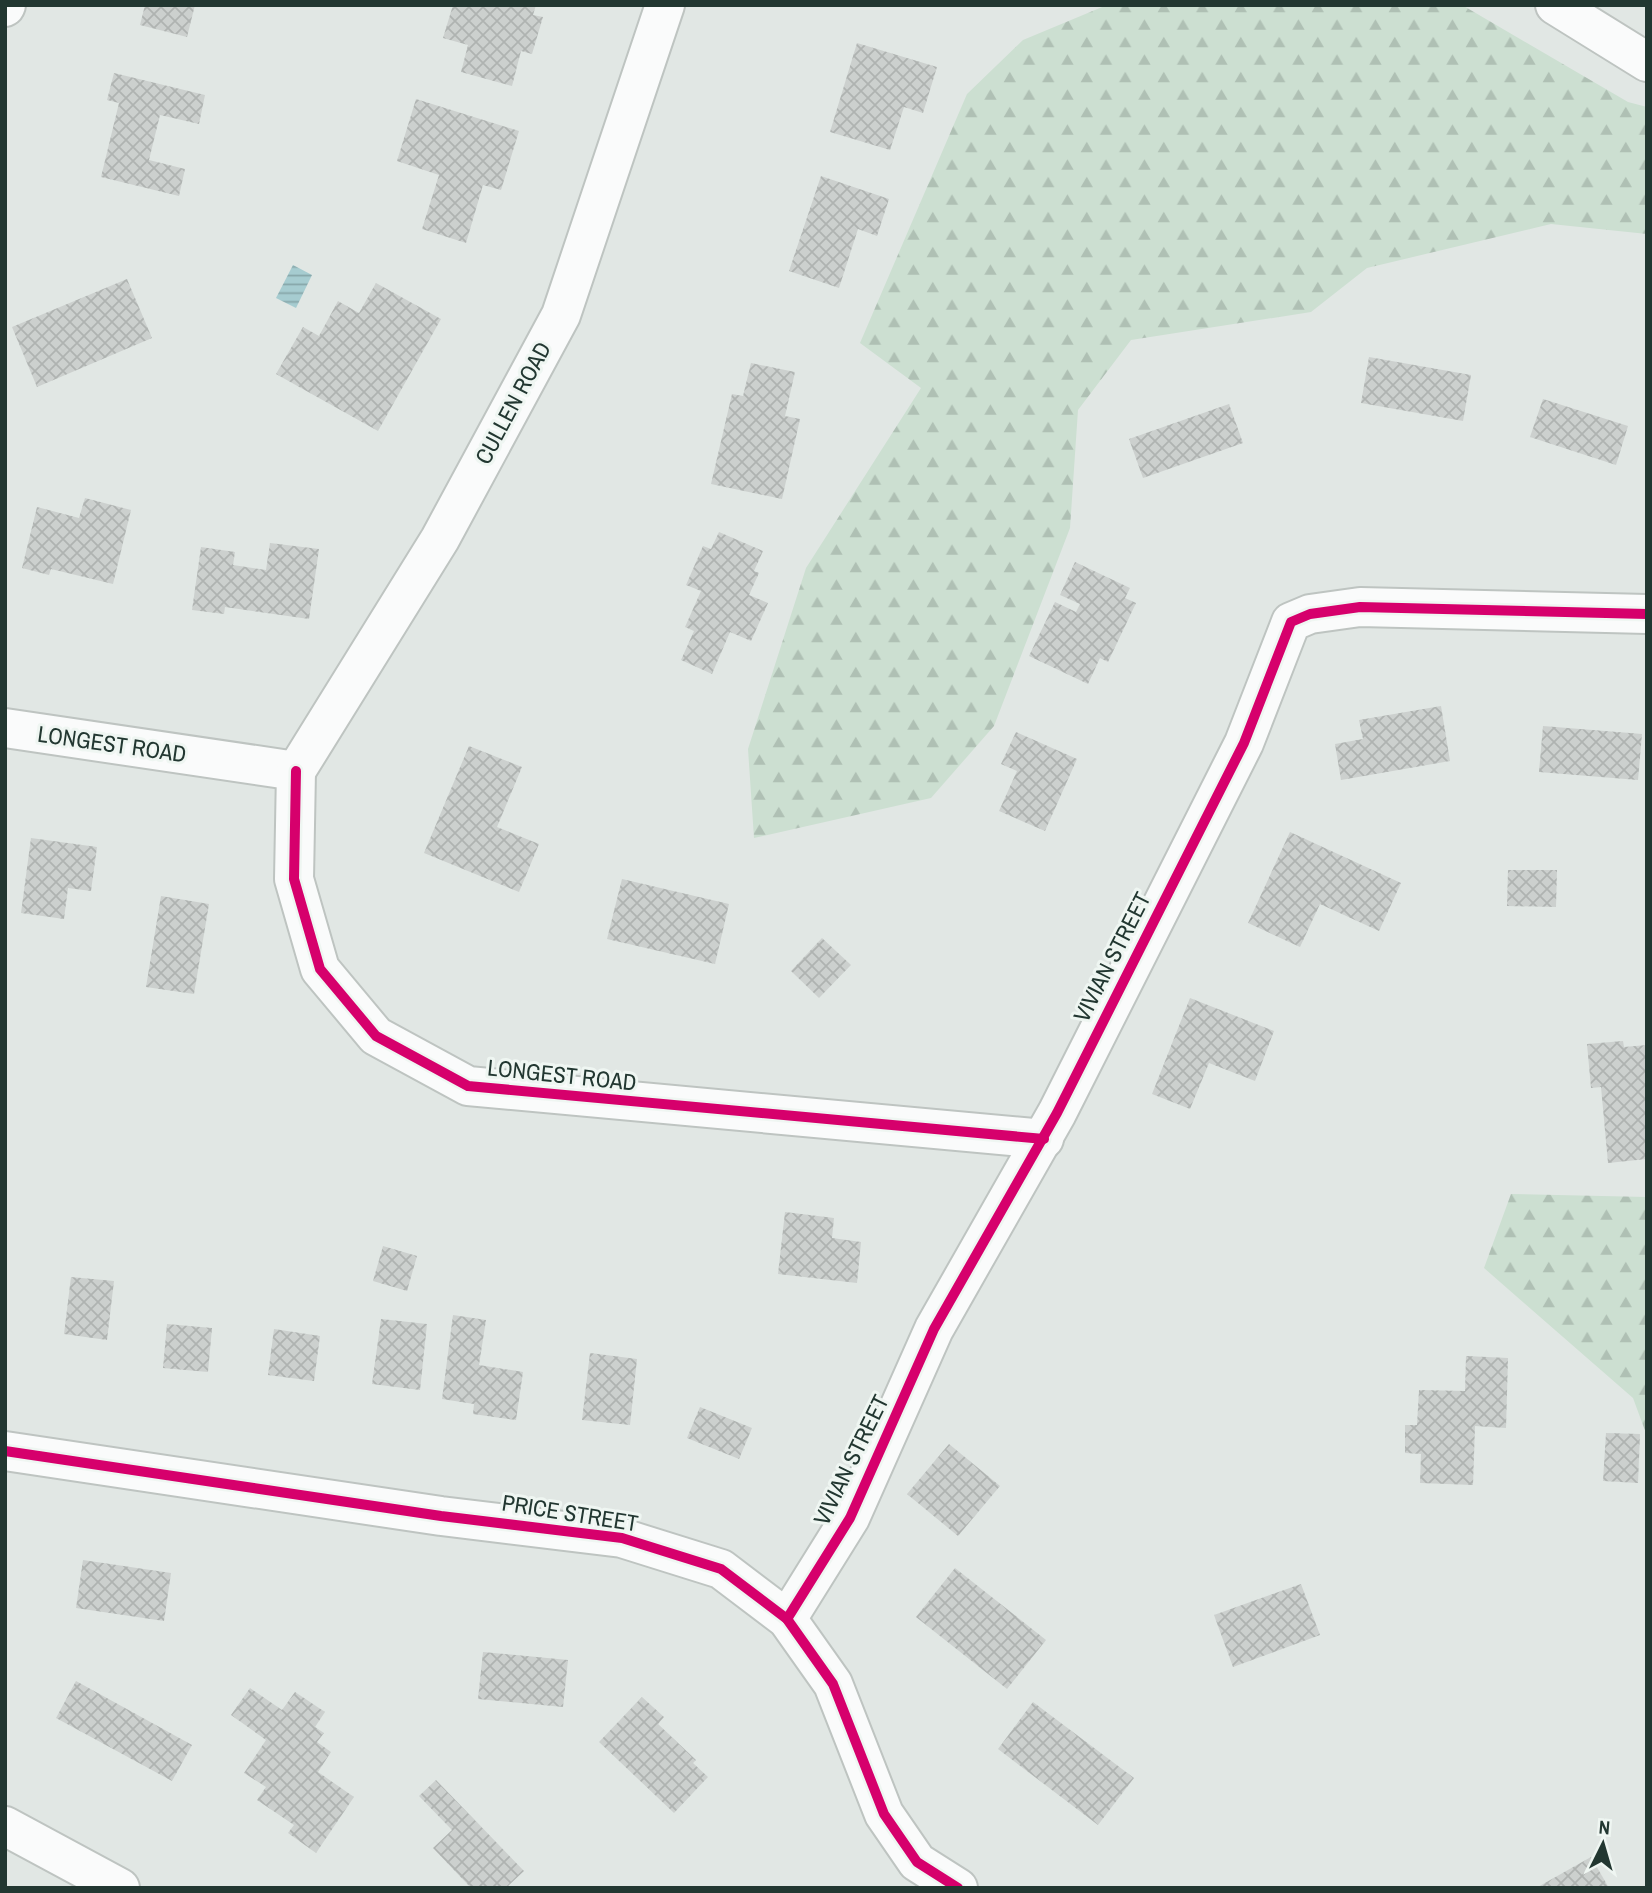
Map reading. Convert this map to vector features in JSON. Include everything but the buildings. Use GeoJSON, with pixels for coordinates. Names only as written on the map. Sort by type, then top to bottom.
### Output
{"type":"FeatureCollection","features":[{"type":"Feature","properties":{"kind":"street","name":"CULLEN ROAD"},"geometry":{"type":"LineString","coordinates":[[296,771],[440,539],[561,315],[665,5]]}},
{"type":"Feature","properties":{"kind":"street"},"geometry":{"type":"LineString","coordinates":[[1555,5],[1647,62]]}},
{"type":"Feature","properties":{"kind":"street","name":"VIVIAN STREET"},"geometry":{"type":"LineString","coordinates":[[786,1619],[850,1518],[934,1329],[1044,1139],[1244,743],[1291,622],[1310,614],[1360,607],[1647,614]]}},
{"type":"Feature","properties":{"kind":"street","name":"LONGEST ROAD"},"geometry":{"type":"LineString","coordinates":[[5,728],[296,771],[294,879],[320,969],[376,1036],[468,1086],[1044,1139]]}},
{"type":"Feature","properties":{"kind":"street","name":"PRICE STREET"},"geometry":{"type":"LineString","coordinates":[[5,1451],[442,1516],[622,1538],[721,1569],[786,1619],[833,1684],[884,1814],[917,1862],[958,1888]]}},
{"type":"Feature","properties":{"kind":"street"},"geometry":{"type":"LineString","coordinates":[[5,1826],[120,1888]]}},
{"type":"Feature","properties":{"kind":"green space"},"geometry":{"type":"Polygon","coordinates":[[[1107,5],[1462,5],[1628,102],[1647,107],[1647,234],[1551,224],[1367,268],[1311,312],[1131,340],[1078,410],[1070,528],[994,726],[931,798],[754,838],[748,749],[806,568],[921,388],[860,343],[967,94],[1023,40],[1107,5]]]}},
{"type":"Feature","properties":{"kind":"green space"},"geometry":{"type":"Polygon","coordinates":[[[1511,1194],[1647,1197],[1647,1436],[1633,1398],[1484,1268],[1511,1194]]]}},
{"type":"Feature","properties":{"kind":"water"},"geometry":{"type":"Polygon","coordinates":[[[293,265],[312,275],[296,308],[276,298],[293,265]]]}},
{"type":"Feature","properties":{"kind":"cycle path"},"geometry":{"type":"LineString","coordinates":[[787,1619],[850,1518],[934,1329],[1057,1113],[1244,743],[1291,622],[1310,614],[1360,607],[1647,614]]}},
{"type":"Feature","properties":{"kind":"cycle path"},"geometry":{"type":"LineString","coordinates":[[296,771],[294,879],[320,969],[376,1036],[468,1086],[1044,1139]]}},
{"type":"Feature","properties":{"kind":"cycle path"},"geometry":{"type":"LineString","coordinates":[[5,1451],[441,1516],[622,1538],[721,1569],[787,1619],[833,1684],[884,1814],[917,1862],[958,1888]]}}]}
